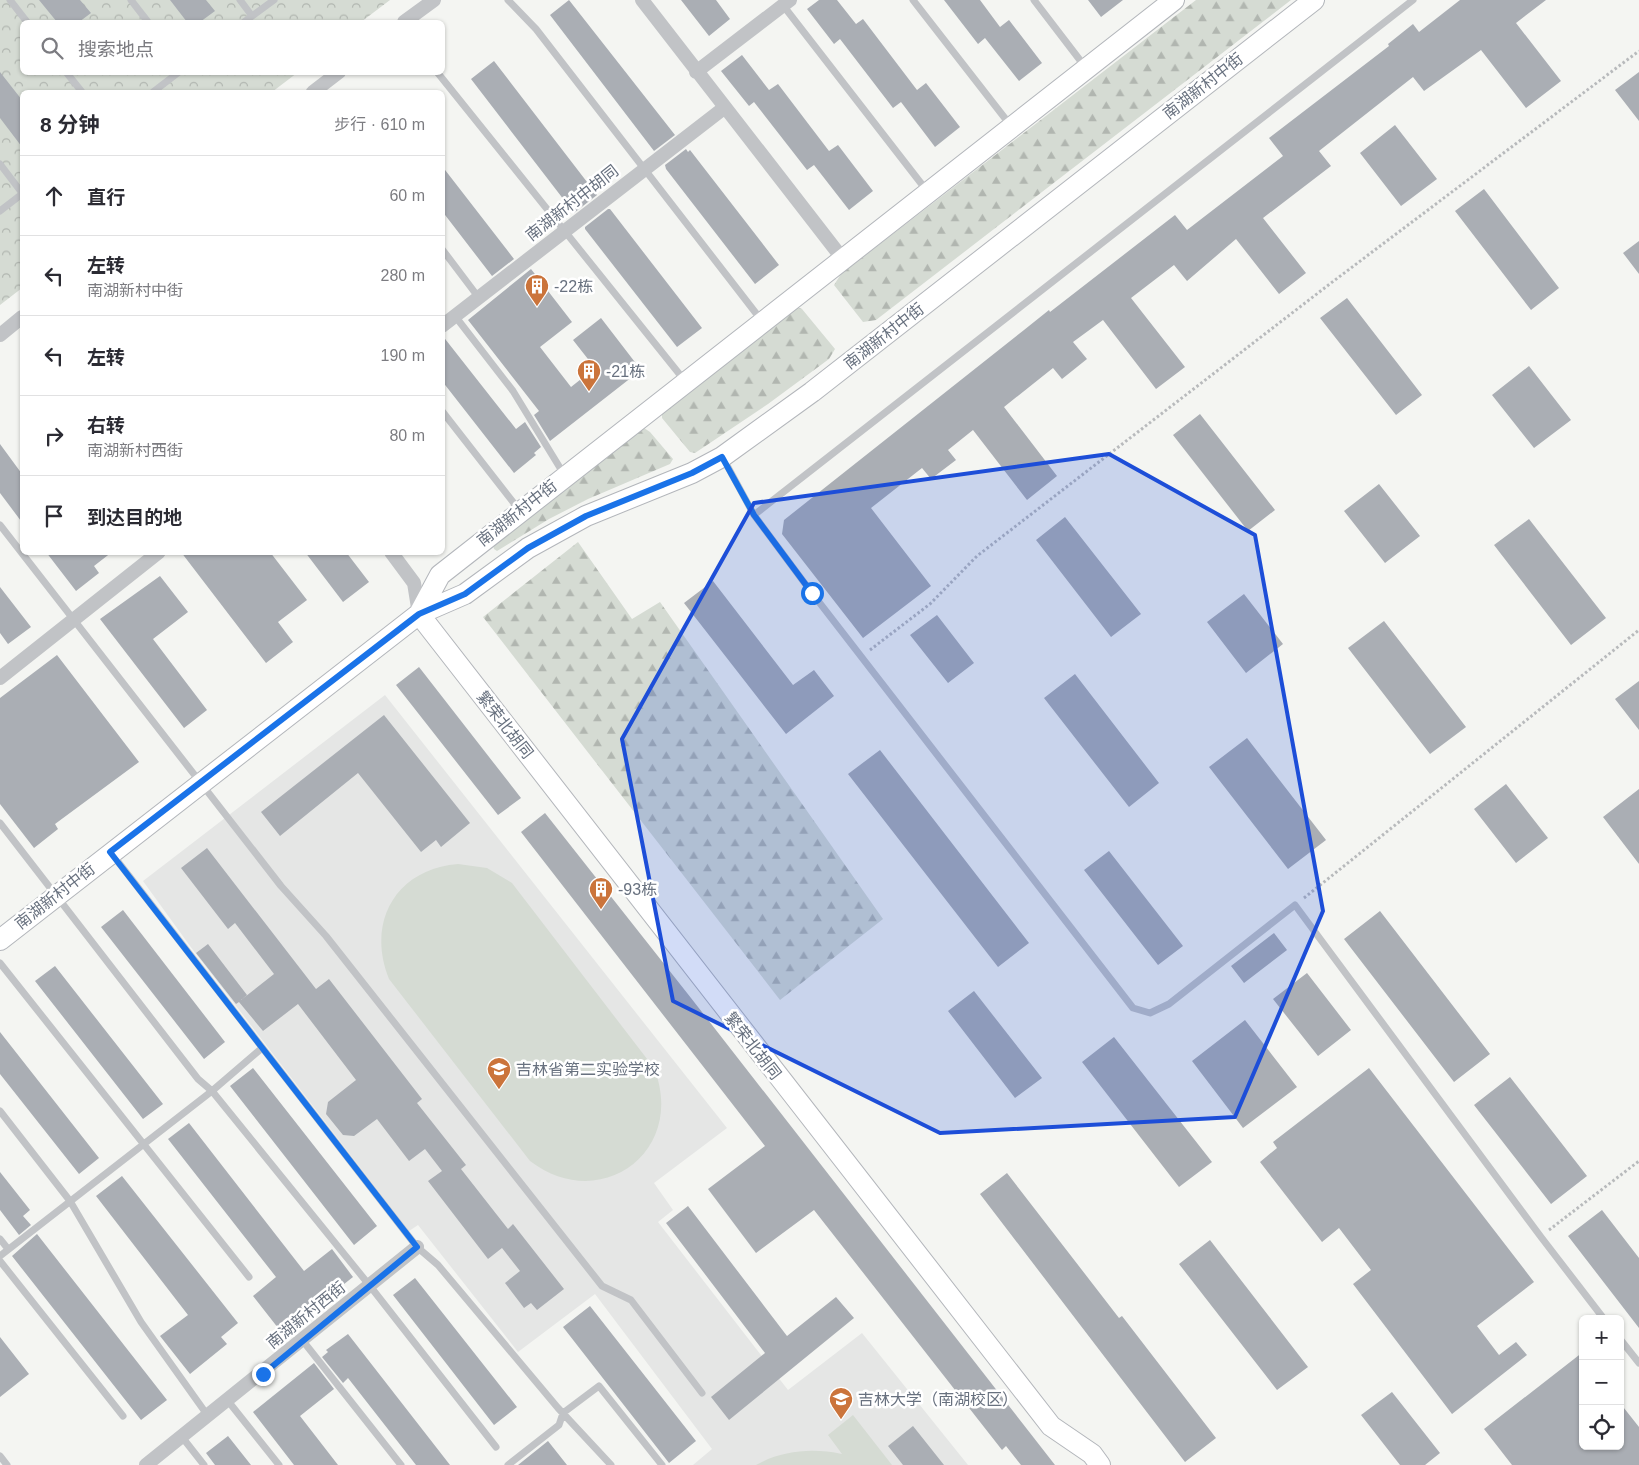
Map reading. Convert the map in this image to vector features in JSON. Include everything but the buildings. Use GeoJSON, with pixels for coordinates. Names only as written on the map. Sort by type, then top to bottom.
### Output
{"type":"FeatureCollection","features":[{"type":"Feature","properties":{"kind":"street"},"geometry":{"type":"LineString","coordinates":[[407,20],[434,0]]}},
{"type":"Feature","properties":{"kind":"street"},"geometry":{"type":"LineString","coordinates":[[642,0],[842,258]]}},
{"type":"Feature","properties":{"kind":"street","name":"南湖新村中街"},"geometry":{"type":"LineString","coordinates":[[419,614],[440,575],[842,258],[1174,0]]}},
{"type":"Feature","properties":{"kind":"street","name":"南湖新村中街"},"geometry":{"type":"LineString","coordinates":[[0,940],[110,852],[419,614],[465,594],[528,548],[586,516],[692,473],[722,457],[812,392],[1314,0]]}},
{"type":"Feature","properties":{"kind":"street"},"geometry":{"type":"LineString","coordinates":[[696,72],[784,2]]}},
{"type":"Feature","properties":{"kind":"street"},"geometry":{"type":"LineString","coordinates":[[317,90],[335,75]]}},
{"type":"Feature","properties":{"kind":"street","name":"南湖新村中胡同"},"geometry":{"type":"LineString","coordinates":[[445,324],[724,108]]}},
{"type":"Feature","properties":{"kind":"street"},"geometry":{"type":"LineString","coordinates":[[0,334],[20,319]]}},
{"type":"Feature","properties":{"kind":"street"},"geometry":{"type":"LineString","coordinates":[[0,678],[155,555]]}},
{"type":"Feature","properties":{"kind":"street"},"geometry":{"type":"LineString","coordinates":[[393,555],[414,583],[419,614]]}},
{"type":"Feature","properties":{"kind":"street","name":"繁荣北胡同"},"geometry":{"type":"LineString","coordinates":[[419,614],[1050,1426],[1092,1454],[1100,1465]]}},
{"type":"Feature","properties":{"kind":"street","name":"南湖新村西街"},"geometry":{"type":"LineString","coordinates":[[146,1465],[303,1341],[417,1247]]}},
{"type":"Feature","properties":{"kind":"lane"},"geometry":{"type":"LineString","coordinates":[[10,0],[25,20]]}},
{"type":"Feature","properties":{"kind":"lane"},"geometry":{"type":"LineString","coordinates":[[131,0],[146,20]]}},
{"type":"Feature","properties":{"kind":"lane"},"geometry":{"type":"LineString","coordinates":[[240,0],[252,16]]}},
{"type":"Feature","properties":{"kind":"lane"},"geometry":{"type":"LineString","coordinates":[[247,20],[274,0]]}},
{"type":"Feature","properties":{"kind":"lane"},"geometry":{"type":"LineString","coordinates":[[508,0],[536,29],[762,321]]}},
{"type":"Feature","properties":{"kind":"lane"},"geometry":{"type":"LineString","coordinates":[[913,0],[1011,126]]}},
{"type":"Feature","properties":{"kind":"lane"},"geometry":{"type":"LineString","coordinates":[[1034,0],[1086,68]]}},
{"type":"Feature","properties":{"kind":"lane"},"geometry":{"type":"LineString","coordinates":[[754,515],[1413,0]]}},
{"type":"Feature","properties":{"kind":"lane"},"geometry":{"type":"LineString","coordinates":[[784,2],[927,192]]}},
{"type":"Feature","properties":{"kind":"lane"},"geometry":{"type":"LineString","coordinates":[[68,75],[80,90]]}},
{"type":"Feature","properties":{"kind":"lane"},"geometry":{"type":"LineString","coordinates":[[156,90],[175,75]]}},
{"type":"Feature","properties":{"kind":"lane"},"geometry":{"type":"LineString","coordinates":[[439,75],[566,230],[685,382]]}},
{"type":"Feature","properties":{"kind":"lane"},"geometry":{"type":"LineString","coordinates":[[0,164],[20,190]]}},
{"type":"Feature","properties":{"kind":"lane"},"geometry":{"type":"LineString","coordinates":[[0,211],[20,195]]}},
{"type":"Feature","properties":{"kind":"lane"},"geometry":{"type":"LineString","coordinates":[[445,253],[479,298]]}},
{"type":"Feature","properties":{"kind":"lane"},"geometry":{"type":"LineString","coordinates":[[455,316],[512,390],[565,476]]}},
{"type":"Feature","properties":{"kind":"lane"},"geometry":{"type":"LineString","coordinates":[[445,415],[521,511]]}},
{"type":"Feature","properties":{"kind":"lane"},"geometry":{"type":"LineString","coordinates":[[722,457],[754,515],[861,657],[1133,1008],[1150,1013],[1169,1004],[1295,905],[1601,1315]]}},
{"type":"Feature","properties":{"kind":"lane"},"geometry":{"type":"LineString","coordinates":[[0,525],[20,551]]}},
{"type":"Feature","properties":{"kind":"lane"},"geometry":{"type":"LineString","coordinates":[[23,555],[281,886],[326,936],[602,1286],[632,1300],[702,1393]]}},
{"type":"Feature","properties":{"kind":"lane"},"geometry":{"type":"LineString","coordinates":[[0,823],[198,1080],[212,1092],[370,1286],[496,1447]]}},
{"type":"Feature","properties":{"kind":"lane"},"geometry":{"type":"LineString","coordinates":[[110,852],[417,1247],[438,1265],[564,1413],[611,1465]]}},
{"type":"Feature","properties":{"kind":"lane"},"geometry":{"type":"LineString","coordinates":[[0,963],[249,1277]]}},
{"type":"Feature","properties":{"kind":"lane"},"geometry":{"type":"LineString","coordinates":[[0,1256],[212,1092],[262,1048]]}},
{"type":"Feature","properties":{"kind":"lane"},"geometry":{"type":"LineString","coordinates":[[0,1111],[70,1202],[141,1322],[208,1416]]}},
{"type":"Feature","properties":{"kind":"lane"},"geometry":{"type":"LineString","coordinates":[[0,1239],[8,1249]]}},
{"type":"Feature","properties":{"kind":"lane"},"geometry":{"type":"LineString","coordinates":[[0,1261],[123,1416]]}},
{"type":"Feature","properties":{"kind":"lane"},"geometry":{"type":"LineString","coordinates":[[303,1341],[401,1465]]}},
{"type":"Feature","properties":{"kind":"lane"},"geometry":{"type":"LineString","coordinates":[[1624,1344],[1639,1363]]}},
{"type":"Feature","properties":{"kind":"lane"},"geometry":{"type":"LineString","coordinates":[[508,1465],[559,1425],[564,1413],[598,1386],[662,1465]]}},
{"type":"Feature","properties":{"kind":"lane"},"geometry":{"type":"LineString","coordinates":[[228,1401],[279,1465]]}},
{"type":"Feature","properties":{"kind":"lane"},"geometry":{"type":"LineString","coordinates":[[182,1437],[204,1465]]}},
{"type":"Feature","properties":{"kind":"lane"},"geometry":{"type":"LineString","coordinates":[[0,1456],[7,1465]]}},
{"type":"Feature","properties":{"kind":"path"},"geometry":{"type":"LineString","coordinates":[[861,657],[930,604],[977,556],[1323,289],[1639,51]]}},
{"type":"Feature","properties":{"kind":"path"},"geometry":{"type":"LineString","coordinates":[[1295,905],[1639,630]]}},
{"type":"Feature","properties":{"kind":"path"},"geometry":{"type":"LineString","coordinates":[[1541,1237],[1639,1161]]}},
{"type":"Feature","properties":{"kind":"highlighted area"},"geometry":{"type":"Polygon","coordinates":[[[1109,454],[1255,535],[1323,911],[1235,1117],[940,1133],[673,1001],[622,739],[754,503],[1109,454]]]}},
{"type":"Feature","properties":{"kind":"shaded area","name":"吉林省第二实验学校"},"geometry":{"type":"Polygon","coordinates":[[[385,695],[727,1128],[654,1183],[673,1210],[658,1222],[788,1390],[862,1333],[968,1465],[693,1465],[712,1449],[595,1294],[518,1352],[418,1225],[409,1231],[190,946],[143,881],[385,695]]]}},
{"type":"Feature","properties":{"kind":"green space"},"geometry":{"type":"Polygon","coordinates":[[[0,0],[390,0],[364,20],[20,20],[20,75],[294,75],[275,90],[20,90],[20,290],[0,305],[0,0]]]}},
{"type":"Feature","properties":{"kind":"green space"},"geometry":{"type":"Polygon","coordinates":[[[1196,0],[1291,0],[876,320],[863,322],[834,285],[841,274],[1196,0]]]}},
{"type":"Feature","properties":{"kind":"green space"},"geometry":{"type":"Polygon","coordinates":[[[797,307],[802,309],[835,349],[829,359],[768,404],[695,453],[690,452],[662,418],[662,413],[797,307]]]}},
{"type":"Feature","properties":{"kind":"green space"},"geometry":{"type":"Polygon","coordinates":[[[644,428],[650,432],[673,459],[670,464],[588,499],[549,519],[497,551],[494,549],[493,545],[644,428]]]}},
{"type":"Feature","properties":{"kind":"green space"},"geometry":{"type":"Polygon","coordinates":[[[578,542],[632,619],[660,602],[883,919],[780,1000],[483,617],[578,542]]]}},
{"type":"Feature","properties":{"kind":"green space"},"geometry":{"type":"Polygon","coordinates":[[[458,864],[487,868],[512,883],[654,1068],[661,1098],[659,1125],[648,1148],[631,1166],[609,1177],[584,1181],[557,1176],[530,1161],[389,979],[383,958],[381,938],[384,919],[392,902],[403,888],[418,876],[436,868],[458,864]]]}},
{"type":"Feature","properties":{"kind":"green space"},"geometry":{"type":"Polygon","coordinates":[[[853,1415],[892,1465],[756,1465],[787,1453],[820,1451],[842,1454],[828,1435],[853,1415]]]}},
{"type":"Feature","properties":{"kind":"place","name":"-22栋"},"geometry":{"type":"Point","coordinates":[537,307]}},
{"type":"Feature","properties":{"kind":"place","name":"-21栋"},"geometry":{"type":"Point","coordinates":[589,392]}},
{"type":"Feature","properties":{"kind":"place","name":"-93栋"},"geometry":{"type":"Point","coordinates":[601,910]}},
{"type":"Feature","properties":{"kind":"place","name":"吉林省第二实验学校"},"geometry":{"type":"Point","coordinates":[499,1090]}},
{"type":"Feature","properties":{"kind":"place","name":"吉林大学（南湖校区）"},"geometry":{"type":"Point","coordinates":[841,1420]}},
{"type":"Feature","properties":{"kind":"route"},"geometry":{"type":"LineString","coordinates":[[263,1374],[417,1247],[110,852],[419,614],[465,594],[528,548],[586,516],[692,473],[722,457],[754,515],[812,593]]}}]}
